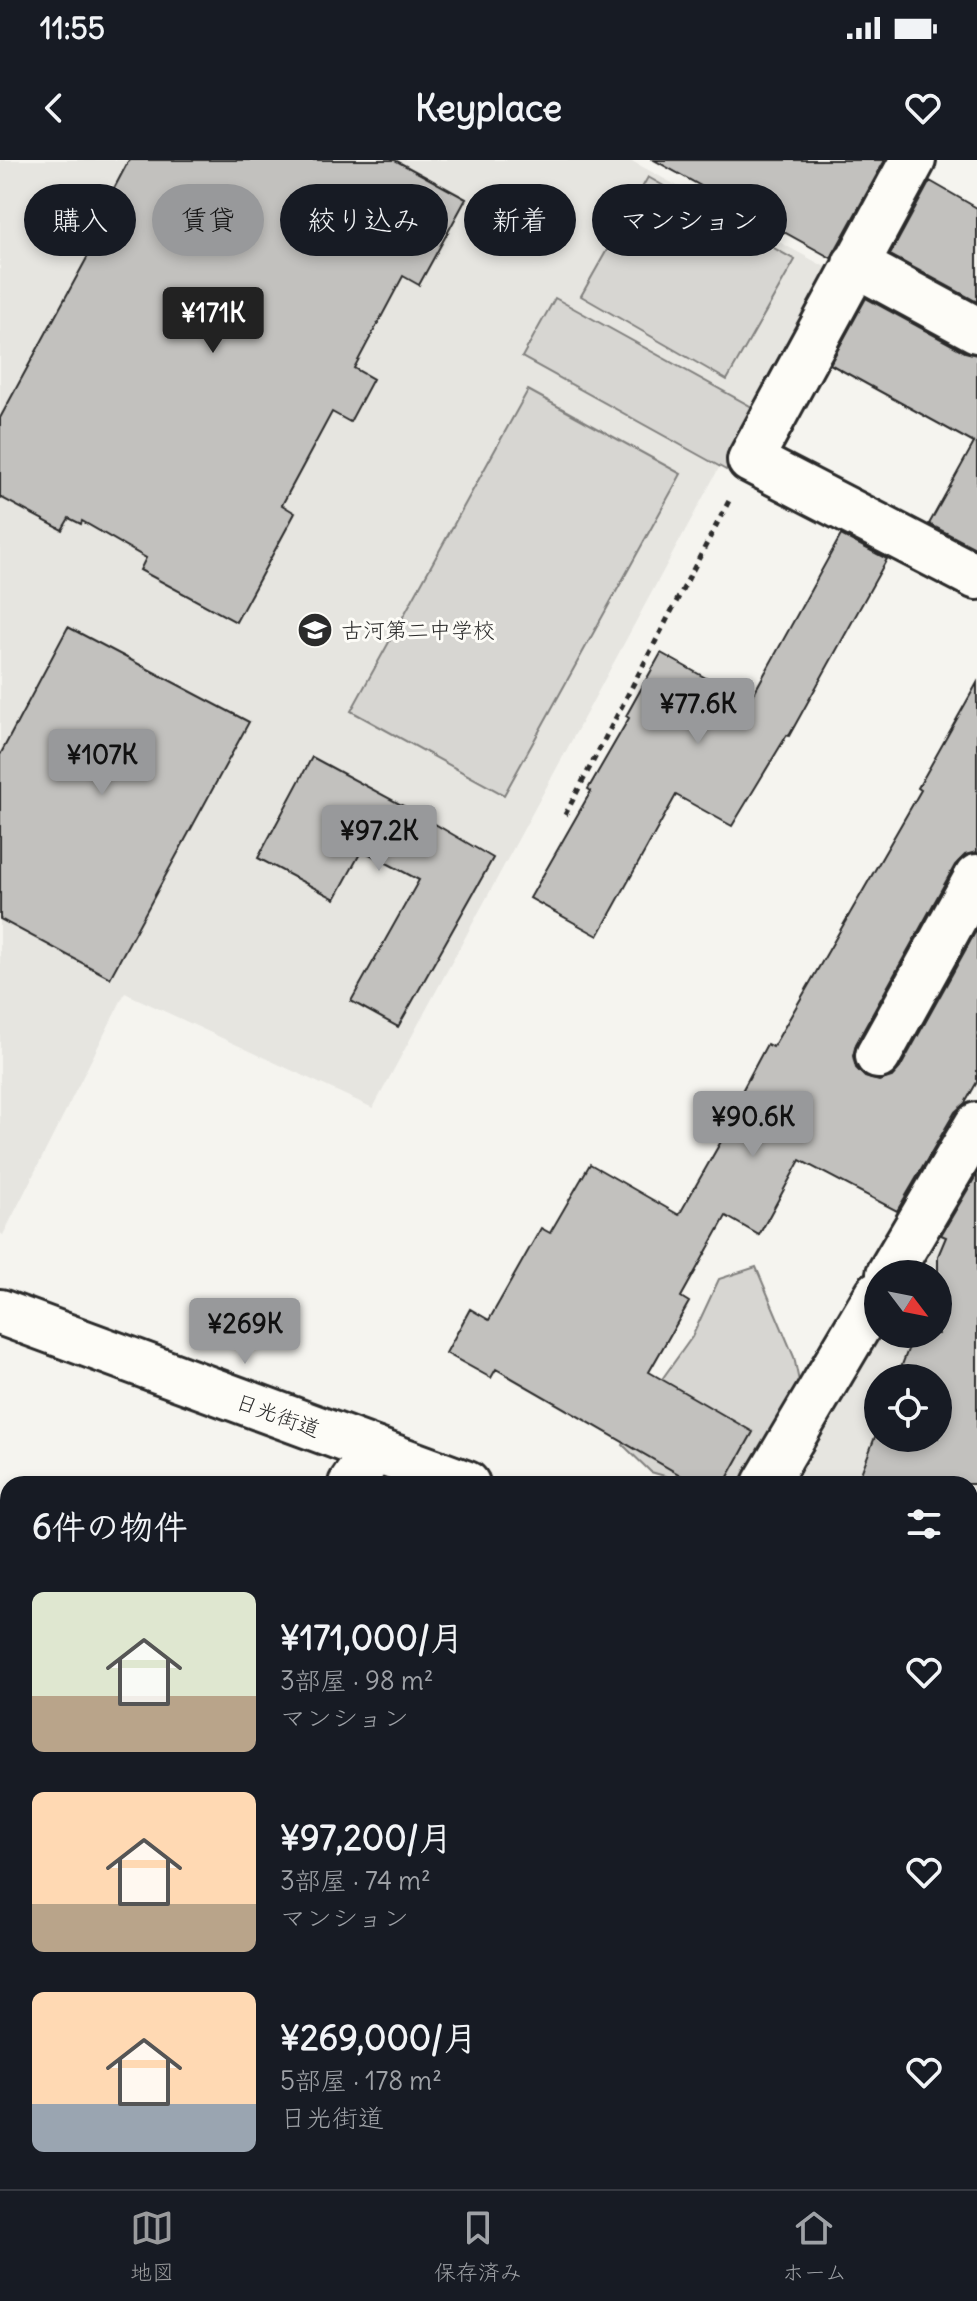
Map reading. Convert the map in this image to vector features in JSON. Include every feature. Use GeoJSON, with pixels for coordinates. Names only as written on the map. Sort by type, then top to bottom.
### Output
{"type":"FeatureCollection","features":[{"type":"Feature","properties":{"kind":"street"},"geometry":{"type":"LineString","coordinates":[[913,160],[750,460],[977,577]]}},
{"type":"Feature","properties":{"kind":"street"},"geometry":{"type":"LineString","coordinates":[[855,264],[977,330]]}},
{"type":"Feature","properties":{"kind":"street"},"geometry":{"type":"LineString","coordinates":[[878,1056],[977,877]]}},
{"type":"Feature","properties":{"kind":"street"},"geometry":{"type":"LineString","coordinates":[[897,1260],[977,1125]]}},
{"type":"Feature","properties":{"kind":"street","name":"日光街道"},"geometry":{"type":"LineString","coordinates":[[0,1312],[362,1467],[418,1476]]}},
{"type":"Feature","properties":{"kind":"street"},"geometry":{"type":"LineString","coordinates":[[770,1476],[864,1317]]}},
{"type":"Feature","properties":{"kind":"path"},"geometry":{"type":"LineString","coordinates":[[565,815],[750,460]]}},
{"type":"Feature","properties":{"kind":"shaded area","name":"古河第二中学校"},"geometry":{"type":"Polygon","coordinates":[[[0,160],[630,160],[674,184],[592,184],[592,256],[787,256],[787,246],[827,268],[373,1108],[125,993],[3,1235],[0,1233],[0,160]]]}},
{"type":"Feature","properties":{"kind":"shaded area"},"geometry":{"type":"Polygon","coordinates":[[[648,177],[660,184],[644,184],[648,177]]]}},
{"type":"Feature","properties":{"kind":"shaded area"},"geometry":{"type":"Polygon","coordinates":[[[787,255],[795,260],[727,380],[581,296],[604,256],[787,255]]]}},
{"type":"Feature","properties":{"kind":"shaded area"},"geometry":{"type":"Polygon","coordinates":[[[555,298],[759,411],[726,470],[522,357],[555,298]]]}},
{"type":"Feature","properties":{"kind":"shaded area"},"geometry":{"type":"Polygon","coordinates":[[[528,390],[681,474],[504,795],[351,711],[528,390]]]}},
{"type":"Feature","properties":{"kind":"shaded area"},"geometry":{"type":"Polygon","coordinates":[[[977,1166],[977,1476],[794,1476],[870,1348],[952,1348],[952,1260],[921,1260],[977,1166]]]}},
{"type":"Feature","properties":{"kind":"shaded area"},"geometry":{"type":"Polygon","coordinates":[[[756,1267],[794,1357],[801,1391],[753,1476],[665,1476],[651,1472],[623,1445],[650,1396],[692,1337],[719,1279],[756,1267]]]}},
{"type":"Feature","properties":{"kind":"building"},"geometry":{"type":"Polygon","coordinates":[[[129,160],[395,160],[439,184],[280,184],[280,256],[435,256],[419,285],[403,276],[354,368],[373,379],[350,422],[332,412],[282,505],[295,513],[236,622],[140,570],[146,558],[82,521],[81,524],[69,518],[62,530],[0,497],[0,418],[88,256],[136,256],[136,184],[116,184],[129,160]]]}},
{"type":"Feature","properties":{"kind":"building"},"geometry":{"type":"Polygon","coordinates":[[[654,160],[885,160],[831,258],[787,234],[787,184],[697,184],[654,160]]]}},
{"type":"Feature","properties":{"kind":"building"},"geometry":{"type":"Polygon","coordinates":[[[930,181],[977,208],[977,302],[890,255],[930,181]]]}},
{"type":"Feature","properties":{"kind":"building"},"geometry":{"type":"Polygon","coordinates":[[[448,189],[464,198],[448,232],[448,189]]]}},
{"type":"Feature","properties":{"kind":"building"},"geometry":{"type":"Polygon","coordinates":[[[866,298],[965,352],[977,355],[977,549],[929,524],[974,443],[830,364],[866,298]]]}},
{"type":"Feature","properties":{"kind":"building"},"geometry":{"type":"Polygon","coordinates":[[[841,535],[887,559],[789,736],[732,826],[676,795],[598,936],[530,898],[591,791],[588,789],[629,718],[626,716],[661,653],[749,702],[841,535]]]}},
{"type":"Feature","properties":{"kind":"building"},"geometry":{"type":"Polygon","coordinates":[[[68,627],[249,722],[110,978],[0,919],[0,755],[68,627]]]}},
{"type":"Feature","properties":{"kind":"building"},"geometry":{"type":"Polygon","coordinates":[[[977,683],[977,852],[965,855],[955,865],[856,1044],[853,1056],[856,1068],[865,1077],[879,1081],[892,1077],[900,1068],[977,929],[977,1082],[965,1103],[955,1112],[897,1211],[800,1160],[759,1235],[726,1216],[681,1297],[689,1302],[649,1372],[753,1432],[728,1476],[682,1476],[496,1369],[491,1378],[446,1353],[470,1309],[489,1320],[541,1228],[550,1233],[590,1164],[679,1215],[731,1124],[726,1121],[767,1044],[773,1047],[921,790],[918,788],[977,683]]]}},
{"type":"Feature","properties":{"kind":"building"},"geometry":{"type":"Polygon","coordinates":[[[312,757],[493,858],[398,1027],[351,1001],[419,880],[362,850],[335,899],[258,858],[312,757]]]}},
{"type":"Feature","properties":{"kind":"building"},"geometry":{"type":"Polygon","coordinates":[[[977,1174],[977,1476],[860,1476],[869,1452],[952,1452],[952,1364],[902,1364],[909,1348],[952,1348],[952,1260],[938,1260],[946,1237],[941,1235],[977,1174]]]}},
{"type":"Feature","properties":{"kind":"place","name":"古河第二中学校"},"geometry":{"type":"Point","coordinates":[315,630]}}]}
